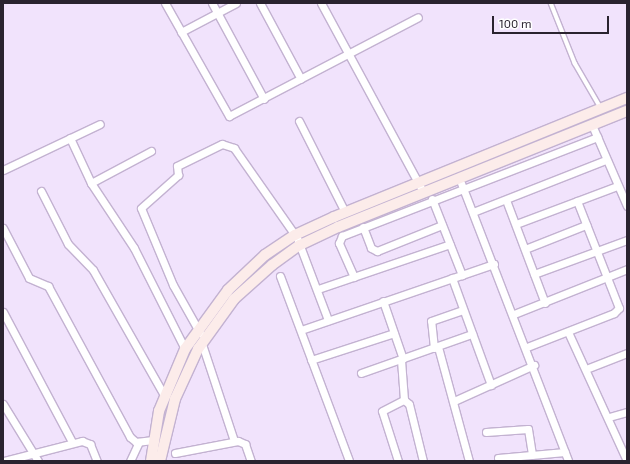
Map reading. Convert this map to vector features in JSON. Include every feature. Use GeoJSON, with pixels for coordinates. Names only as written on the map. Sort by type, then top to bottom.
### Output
{"type":"FeatureCollection","features":[{"type":"Feature","properties":{"kind":"street"},"geometry":{"type":"LineString","coordinates":[[165,3],[226,115],[234,115],[348,52],[418,17]]}},
{"type":"Feature","properties":{"kind":"street"},"geometry":{"type":"LineString","coordinates":[[212,3],[264,99]]}},
{"type":"Feature","properties":{"kind":"street"},"geometry":{"type":"LineString","coordinates":[[181,32],[236,3]]}},
{"type":"Feature","properties":{"kind":"street"},"geometry":{"type":"LineString","coordinates":[[260,3],[301,79]]}},
{"type":"Feature","properties":{"kind":"street"},"geometry":{"type":"LineString","coordinates":[[321,3],[420,187]]}},
{"type":"Feature","properties":{"kind":"street"},"geometry":{"type":"LineString","coordinates":[[298,240],[627,98]]}},
{"type":"Feature","properties":{"kind":"street"},"geometry":{"type":"LineString","coordinates":[[354,277],[339,240],[363,227],[432,199],[460,182],[592,125],[627,112]]}},
{"type":"Feature","properties":{"kind":"street"},"geometry":{"type":"LineString","coordinates":[[299,121],[345,212]]}},
{"type":"Feature","properties":{"kind":"street"},"geometry":{"type":"LineString","coordinates":[[3,170],[100,124]]}},
{"type":"Feature","properties":{"kind":"street"},"geometry":{"type":"LineString","coordinates":[[592,125],[617,186],[627,206]]}},
{"type":"Feature","properties":{"kind":"street"},"geometry":{"type":"LineString","coordinates":[[151,461],[153,440],[164,395],[185,349],[201,336],[245,287],[298,240],[345,212],[420,187],[460,182],[597,137]]}},
{"type":"Feature","properties":{"kind":"street"},"geometry":{"type":"LineString","coordinates":[[70,138],[91,183],[134,248],[185,349]]}},
{"type":"Feature","properties":{"kind":"street"},"geometry":{"type":"LineString","coordinates":[[234,441],[201,336],[173,284],[141,208],[178,175],[177,166],[222,144],[231,145],[298,240],[318,289],[328,320]]}},
{"type":"Feature","properties":{"kind":"street"},"geometry":{"type":"LineString","coordinates":[[91,183],[151,151]]}},
{"type":"Feature","properties":{"kind":"street"},"geometry":{"type":"LineString","coordinates":[[473,212],[606,160]]}},
{"type":"Feature","properties":{"kind":"street"},"geometry":{"type":"LineString","coordinates":[[460,182],[534,365],[568,461]]}},
{"type":"Feature","properties":{"kind":"street"},"geometry":{"type":"LineString","coordinates":[[516,224],[617,186]]}},
{"type":"Feature","properties":{"kind":"street"},"geometry":{"type":"LineString","coordinates":[[41,191],[68,244],[93,270],[164,395]]}},
{"type":"Feature","properties":{"kind":"street"},"geometry":{"type":"LineString","coordinates":[[432,199],[462,275]]}},
{"type":"Feature","properties":{"kind":"street"},"geometry":{"type":"LineString","coordinates":[[506,200],[545,303]]}},
{"type":"Feature","properties":{"kind":"street"},"geometry":{"type":"LineString","coordinates":[[527,347],[617,312],[618,299],[607,278],[577,201]]}},
{"type":"Feature","properties":{"kind":"street"},"geometry":{"type":"LineString","coordinates":[[363,227],[372,250],[377,251],[442,225]]}},
{"type":"Feature","properties":{"kind":"street"},"geometry":{"type":"LineString","coordinates":[[525,249],[586,225]]}},
{"type":"Feature","properties":{"kind":"street"},"geometry":{"type":"LineString","coordinates":[[3,228],[29,278],[48,286],[130,437],[138,442],[153,440]]}},
{"type":"Feature","properties":{"kind":"street"},"geometry":{"type":"LineString","coordinates":[[534,274],[627,240]]}},
{"type":"Feature","properties":{"kind":"street"},"geometry":{"type":"LineString","coordinates":[[318,289],[450,244]]}},
{"type":"Feature","properties":{"kind":"street"},"geometry":{"type":"LineString","coordinates":[[301,330],[494,264]]}},
{"type":"Feature","properties":{"kind":"street"},"geometry":{"type":"LineString","coordinates":[[514,314],[545,303],[627,269]]}},
{"type":"Feature","properties":{"kind":"street"},"geometry":{"type":"LineString","coordinates":[[280,276],[349,461]]}},
{"type":"Feature","properties":{"kind":"street"},"geometry":{"type":"LineString","coordinates":[[452,278],[491,385]]}},
{"type":"Feature","properties":{"kind":"street"},"geometry":{"type":"LineString","coordinates":[[383,301],[402,359],[404,400],[409,404],[423,461]]}},
{"type":"Feature","properties":{"kind":"street"},"geometry":{"type":"LineString","coordinates":[[463,310],[431,321],[436,347],[454,401],[469,461]]}},
{"type":"Feature","properties":{"kind":"street"},"geometry":{"type":"LineString","coordinates":[[3,312],[72,442]]}},
{"type":"Feature","properties":{"kind":"street"},"geometry":{"type":"LineString","coordinates":[[568,332],[610,417],[627,461]]}},
{"type":"Feature","properties":{"kind":"street"},"geometry":{"type":"LineString","coordinates":[[312,360],[394,333]]}},
{"type":"Feature","properties":{"kind":"street"},"geometry":{"type":"LineString","coordinates":[[361,374],[472,334]]}},
{"type":"Feature","properties":{"kind":"street"},"geometry":{"type":"LineString","coordinates":[[160,461],[174,399],[201,336]]}},
{"type":"Feature","properties":{"kind":"street"},"geometry":{"type":"LineString","coordinates":[[586,369],[627,353]]}},
{"type":"Feature","properties":{"kind":"street"},"geometry":{"type":"LineString","coordinates":[[454,401],[534,365]]}},
{"type":"Feature","properties":{"kind":"street"},"geometry":{"type":"LineString","coordinates":[[398,461],[382,411],[404,400]]}},
{"type":"Feature","properties":{"kind":"street"},"geometry":{"type":"LineString","coordinates":[[4,407],[30,453],[38,461]]}},
{"type":"Feature","properties":{"kind":"street"},"geometry":{"type":"LineString","coordinates":[[610,417],[627,412]]}},
{"type":"Feature","properties":{"kind":"street"},"geometry":{"type":"LineString","coordinates":[[486,432],[528,429],[532,455]]}},
{"type":"Feature","properties":{"kind":"street"},"geometry":{"type":"LineString","coordinates":[[175,453],[234,441],[245,444],[251,461]]}},
{"type":"Feature","properties":{"kind":"street"},"geometry":{"type":"LineString","coordinates":[[4,461],[72,442],[87,442],[96,461]]}},
{"type":"Feature","properties":{"kind":"street"},"geometry":{"type":"LineString","coordinates":[[130,461],[138,442]]}},
{"type":"Feature","properties":{"kind":"street"},"geometry":{"type":"LineString","coordinates":[[498,458],[565,452]]}},
{"type":"Feature","properties":{"kind":"lane"},"geometry":{"type":"LineString","coordinates":[[551,3],[575,63],[602,109]]}}]}
